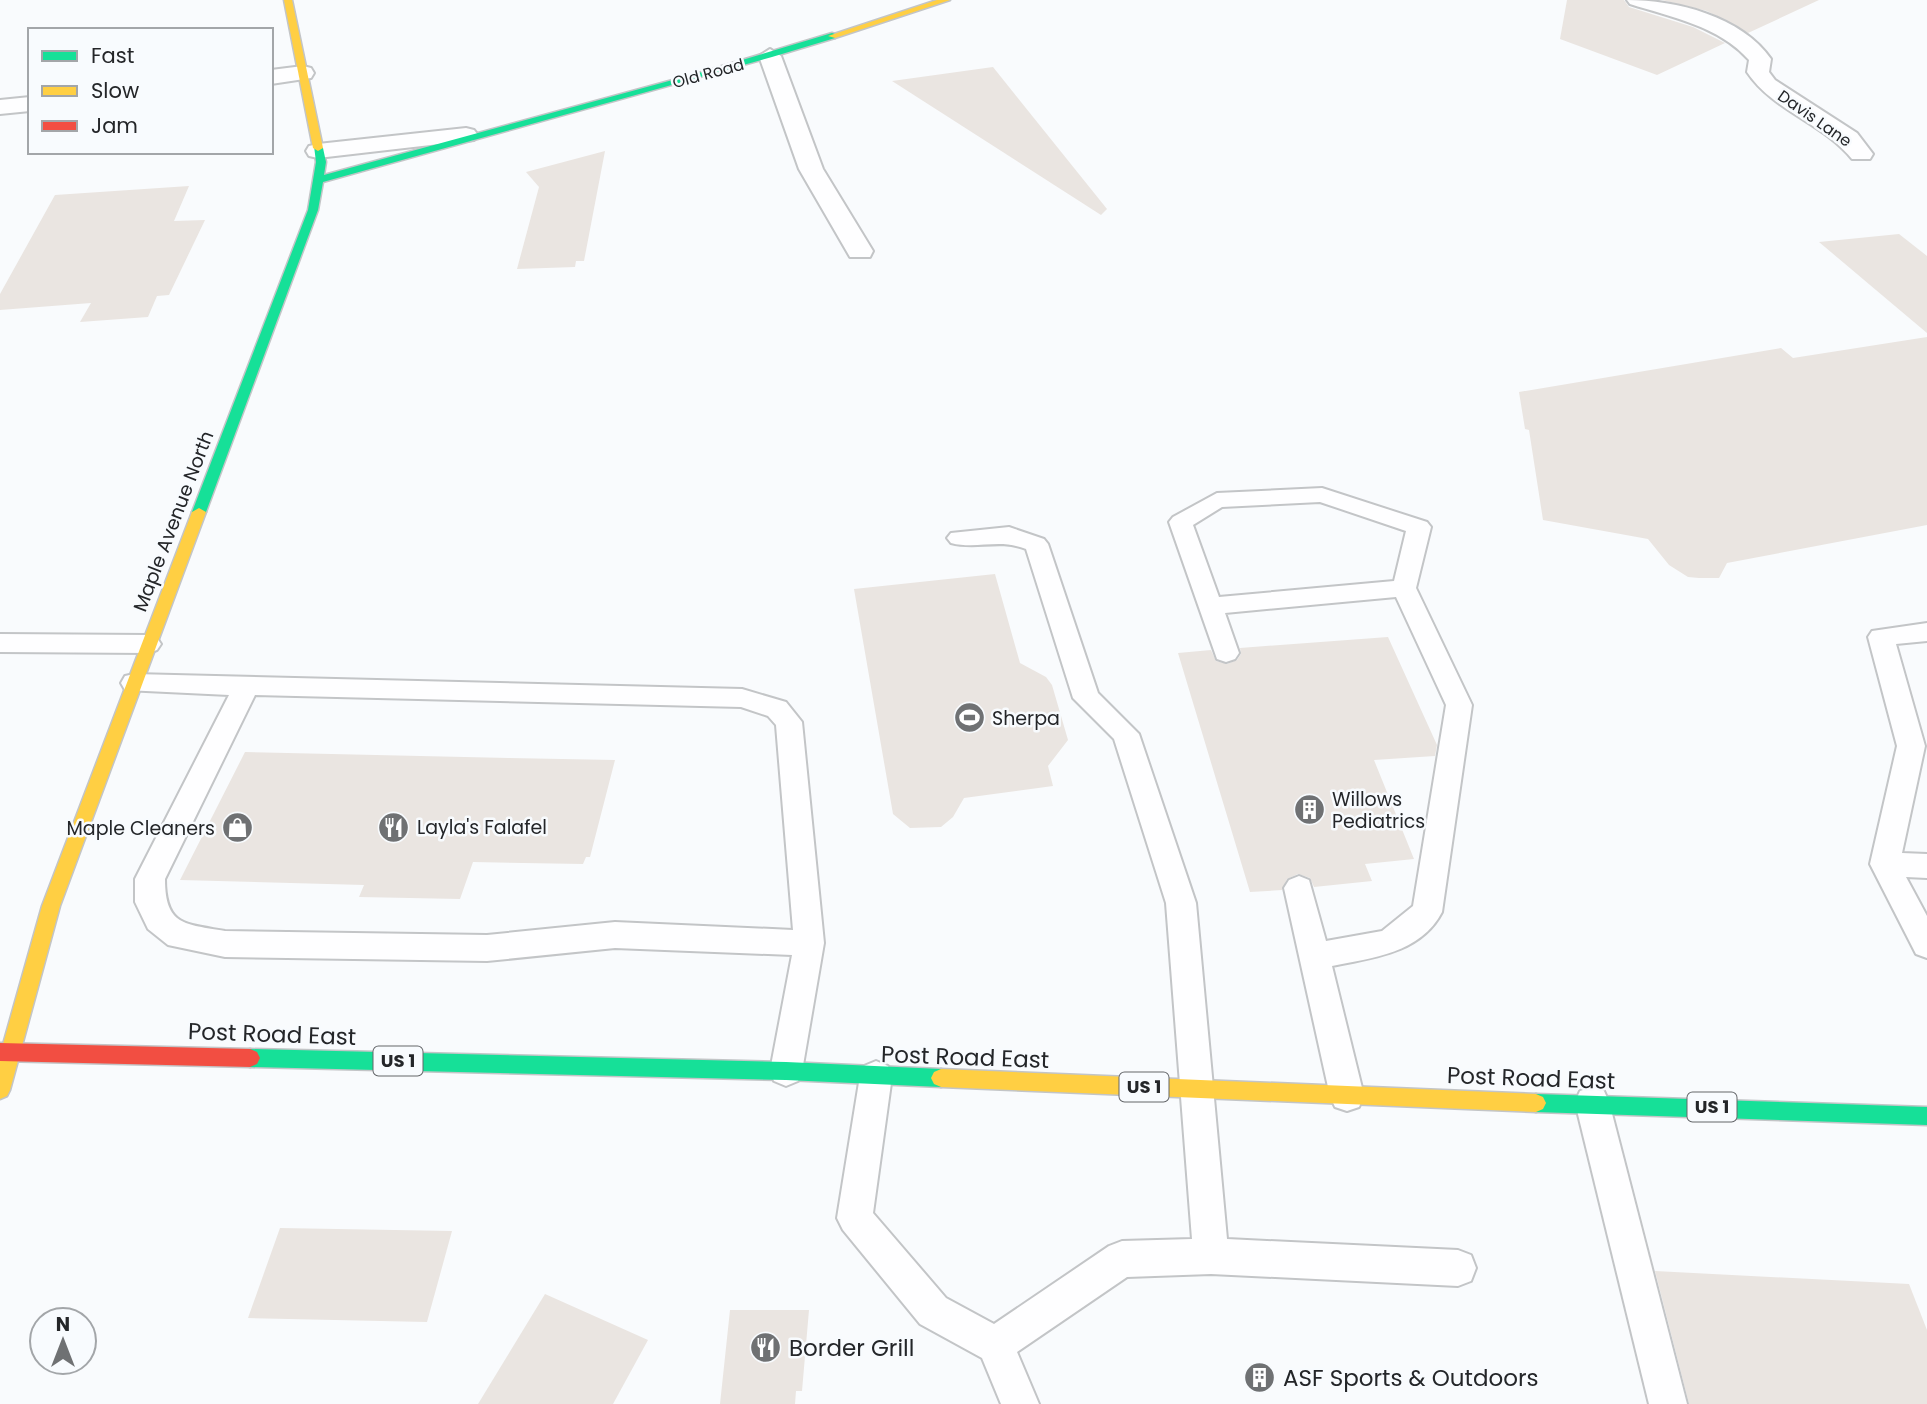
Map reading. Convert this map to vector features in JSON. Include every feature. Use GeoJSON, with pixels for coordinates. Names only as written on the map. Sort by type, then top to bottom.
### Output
{"type":"FeatureCollection","features":[{"type":"Feature","properties":{"kind":"street","name":"Maple Avenue North"},"geometry":{"type":"LineString","coordinates":[[0,1090],[5,1052],[51,906],[302,243],[321,179],[318,151],[288,0]]}},
{"type":"Feature","properties":{"kind":"street","name":"Old Road"},"geometry":{"type":"LineString","coordinates":[[321,179],[466,135],[770,56],[946,0]]}},
{"type":"Feature","properties":{"kind":"street","name":"Davis Lane"},"geometry":{"type":"LineString","coordinates":[[1637,0],[1699,20],[1743,43],[1760,59],[1758,72],[1767,85],[1848,138],[1861,154]]}},
{"type":"Feature","properties":{"kind":"street"},"geometry":{"type":"LineString","coordinates":[[770,56],[811,169],[860,251]]}},
{"type":"Feature","properties":{"kind":"street"},"geometry":{"type":"LineString","coordinates":[[273,77],[303,73]]}},
{"type":"Feature","properties":{"kind":"street"},"geometry":{"type":"LineString","coordinates":[[0,107],[28,104]]}},
{"type":"Feature","properties":{"kind":"street","name":"Old Road"},"geometry":{"type":"LineString","coordinates":[[318,151],[466,135]]}},
{"type":"Feature","properties":{"kind":"street","name":"Post Road East"},"geometry":{"type":"LineString","coordinates":[[5,1052],[786,1071],[1347,1096],[1592,1102],[1925,1119]]}},
{"type":"Feature","properties":{"kind":"lane"},"geometry":{"type":"LineString","coordinates":[[1226,653],[1181,522],[1217,500],[1322,495],[1419,527],[1404,588],[1459,705],[1427,912],[1390,942],[1315,956]]}},
{"type":"Feature","properties":{"kind":"lane"},"geometry":{"type":"LineString","coordinates":[[959,538],[1009,534],[1036,544],[1086,698],[1126,734],[1181,903],[1211,1256]]}},
{"type":"Feature","properties":{"kind":"lane"},"geometry":{"type":"LineString","coordinates":[[1211,606],[1404,588]]}},
{"type":"Feature","properties":{"kind":"lane"},"geometry":{"type":"LineString","coordinates":[[1927,632],[1881,638],[1910,746],[1885,864],[1927,945]]}},
{"type":"Feature","properties":{"kind":"lane"},"geometry":{"type":"LineString","coordinates":[[0,643],[148,644]]}},
{"type":"Feature","properties":{"kind":"lane"},"geometry":{"type":"LineString","coordinates":[[134,683],[742,698],[776,709],[789,722],[809,943],[786,1071]]}},
{"type":"Feature","properties":{"kind":"lane"},"geometry":{"type":"LineString","coordinates":[[247,685],[150,879],[150,902],[159,920],[179,936],[225,944],[487,948],[615,935],[809,943]]}},
{"type":"Feature","properties":{"kind":"lane"},"geometry":{"type":"LineString","coordinates":[[1885,864],[1927,866]]}},
{"type":"Feature","properties":{"kind":"lane"},"geometry":{"type":"LineString","coordinates":[[1299,888],[1347,1096]]}},
{"type":"Feature","properties":{"kind":"lane"},"geometry":{"type":"LineString","coordinates":[[876,1076],[855,1218],[933,1311],[995,1345],[1020,1404]]}},
{"type":"Feature","properties":{"kind":"lane"},"geometry":{"type":"LineString","coordinates":[[1592,1102],[1668,1404]]}},
{"type":"Feature","properties":{"kind":"lane"},"geometry":{"type":"LineString","coordinates":[[995,1345],[1122,1259],[1211,1256],[1458,1268]]}},
{"type":"Feature","properties":{"kind":"building"},"geometry":{"type":"Polygon","coordinates":[[[1567,0],[1624,0],[1629,7],[1693,27],[1725,43],[1657,75],[1560,39],[1567,0]]]}},
{"type":"Feature","properties":{"kind":"building"},"geometry":{"type":"Polygon","coordinates":[[[1662,0],[1819,0],[1748,33],[1707,11],[1662,0]]]}},
{"type":"Feature","properties":{"kind":"building"},"geometry":{"type":"Polygon","coordinates":[[[993,67],[1107,209],[1101,215],[892,81],[993,67]]]}},
{"type":"Feature","properties":{"kind":"building"},"geometry":{"type":"Polygon","coordinates":[[[605,151],[584,261],[576,261],[575,267],[517,269],[539,187],[526,172],[605,151]]]}},
{"type":"Feature","properties":{"kind":"building"},"geometry":{"type":"Polygon","coordinates":[[[189,186],[174,221],[205,220],[169,295],[157,296],[148,317],[80,322],[91,303],[0,310],[0,294],[55,195],[189,186]]]}},
{"type":"Feature","properties":{"kind":"building"},"geometry":{"type":"Polygon","coordinates":[[[1899,234],[1927,256],[1927,333],[1819,242],[1899,234]]]}},
{"type":"Feature","properties":{"kind":"building"},"geometry":{"type":"Polygon","coordinates":[[[1927,337],[1927,525],[1727,563],[1719,578],[1699,578],[1688,577],[1669,565],[1648,539],[1543,520],[1529,430],[1525,429],[1519,392],[1781,348],[1793,358],[1927,337]]]}},
{"type":"Feature","properties":{"kind":"building","name":"Sherpa"},"geometry":{"type":"Polygon","coordinates":[[[995,574],[1020,663],[1046,677],[1052,685],[1068,740],[1048,766],[1053,786],[964,798],[953,817],[941,827],[910,828],[893,814],[854,589],[995,574]]]}},
{"type":"Feature","properties":{"kind":"building","name":"Willows Pediatrics"},"geometry":{"type":"Polygon","coordinates":[[[1388,637],[1437,745],[1435,756],[1374,760],[1414,859],[1365,864],[1372,881],[1314,887],[1310,878],[1298,874],[1287,879],[1282,890],[1250,892],[1178,653],[1211,650],[1216,661],[1227,664],[1237,660],[1241,654],[1240,648],[1388,637]]]}},
{"type":"Feature","properties":{"kind":"building"},"geometry":{"type":"Polygon","coordinates":[[[245,752],[615,760],[590,857],[586,857],[583,864],[473,862],[460,899],[359,897],[364,885],[180,880],[245,752]]]}},
{"type":"Feature","properties":{"kind":"building"},"geometry":{"type":"Polygon","coordinates":[[[280,1228],[452,1231],[427,1322],[248,1318],[280,1228]]]}},
{"type":"Feature","properties":{"kind":"building"},"geometry":{"type":"Polygon","coordinates":[[[1655,1271],[1909,1284],[1927,1330],[1927,1404],[1689,1404],[1655,1271]]]}},
{"type":"Feature","properties":{"kind":"building"},"geometry":{"type":"Polygon","coordinates":[[[545,1294],[648,1340],[613,1404],[478,1404],[545,1294]]]}},
{"type":"Feature","properties":{"kind":"building","name":"Border Grill"},"geometry":{"type":"Polygon","coordinates":[[[730,1310],[809,1310],[802,1391],[796,1391],[795,1404],[720,1404],[730,1310]]]}},
{"type":"Feature","properties":{"kind":"traffic: fast"},"geometry":{"type":"LineString","coordinates":[[321,179],[705,74],[832,36]]}},
{"type":"Feature","properties":{"kind":"traffic: fast"},"geometry":{"type":"LineString","coordinates":[[199,512],[313,210],[321,162],[318,148]]}},
{"type":"Feature","properties":{"kind":"traffic: fast"},"geometry":{"type":"LineString","coordinates":[[250,1058],[786,1071],[941,1078]]}},
{"type":"Feature","properties":{"kind":"traffic: fast"},"geometry":{"type":"LineString","coordinates":[[1536,1103],[1927,1116]]}},
{"type":"Feature","properties":{"kind":"traffic: slow"},"geometry":{"type":"LineString","coordinates":[[288,0],[318,148]]}},
{"type":"Feature","properties":{"kind":"traffic: slow"},"geometry":{"type":"LineString","coordinates":[[832,36],[946,0]]}},
{"type":"Feature","properties":{"kind":"traffic: slow"},"geometry":{"type":"LineString","coordinates":[[0,1090],[51,906],[199,512]]}},
{"type":"Feature","properties":{"kind":"traffic: slow"},"geometry":{"type":"LineString","coordinates":[[941,1078],[1536,1103]]}},
{"type":"Feature","properties":{"kind":"traffic: jam"},"geometry":{"type":"LineString","coordinates":[[0,1052],[250,1058]]}},
{"type":"Feature","properties":{"kind":"place","name":"Sherpa"},"geometry":{"type":"Point","coordinates":[969,718]}},
{"type":"Feature","properties":{"kind":"place","name":"Willows Pediatrics"},"geometry":{"type":"Point","coordinates":[1309,810]}},
{"type":"Feature","properties":{"kind":"place","name":"Layla's Falafel"},"geometry":{"type":"Point","coordinates":[394,827]}},
{"type":"Feature","properties":{"kind":"place","name":"Maple Cleaners"},"geometry":{"type":"Point","coordinates":[238,828]}},
{"type":"Feature","properties":{"kind":"place","name":"Border Grill"},"geometry":{"type":"Point","coordinates":[766,1348]}},
{"type":"Feature","properties":{"kind":"place","name":"ASF Sports & Outdoors"},"geometry":{"type":"Point","coordinates":[1260,1378]}}]}
